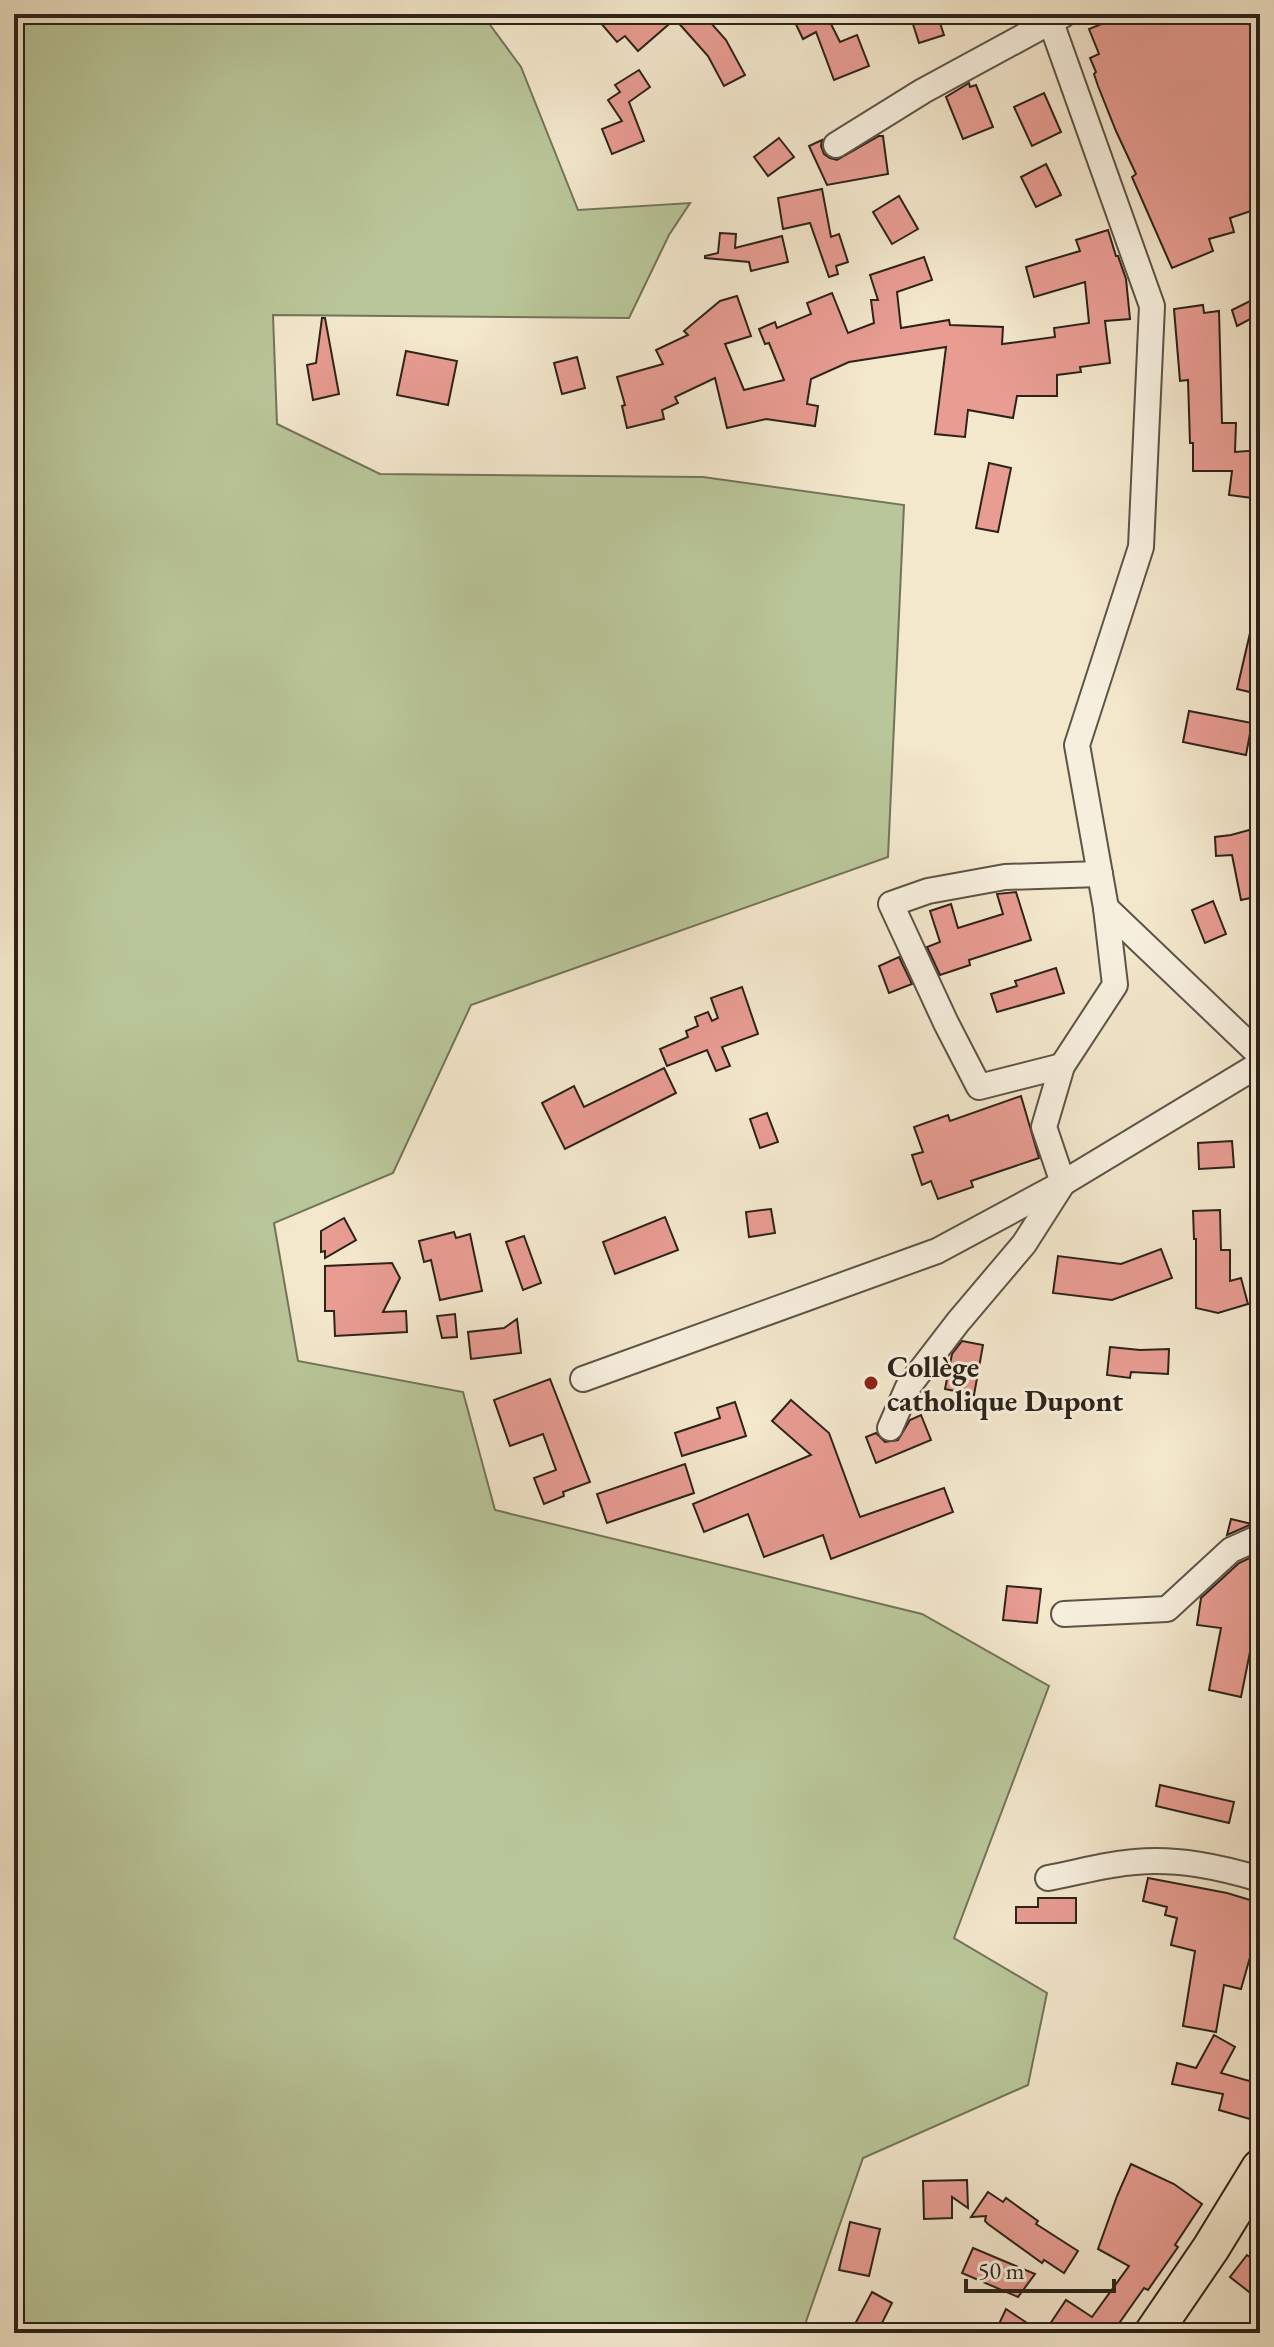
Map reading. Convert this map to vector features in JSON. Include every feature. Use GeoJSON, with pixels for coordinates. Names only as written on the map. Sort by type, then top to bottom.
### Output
{"type":"FeatureCollection","features":[{"type":"Feature","properties":{"kind":"main road"},"geometry":{"type":"LineString","coordinates":[[1153,2333],[1211,2248],[1260,2168]]}},
{"type":"Feature","properties":{"kind":"street"},"geometry":{"type":"LineString","coordinates":[[836,145],[1054,16],[1152,306],[1141,547],[1077,745],[1106,908],[1115,985],[1062,1066],[1044,1127],[1063,1183]]}},
{"type":"Feature","properties":{"kind":"street"},"geometry":{"type":"LineString","coordinates":[[1062,1066],[979,1087],[891,904],[928,891],[1005,877],[1100,874]]}},
{"type":"Feature","properties":{"kind":"street"},"geometry":{"type":"LineString","coordinates":[[1106,908],[1260,1055]]}},
{"type":"Feature","properties":{"kind":"street"},"geometry":{"type":"LineString","coordinates":[[583,1379],[937,1251],[1063,1183],[1260,1064]]}},
{"type":"Feature","properties":{"kind":"street"},"geometry":{"type":"LineString","coordinates":[[890,1428],[908,1387],[1024,1244],[1063,1183]]}},
{"type":"Feature","properties":{"kind":"street"},"geometry":{"type":"LineString","coordinates":[[1064,1614],[1167,1609],[1231,1550],[1260,1537]]}},
{"type":"Feature","properties":{"kind":"street"},"geometry":{"type":"LineString","coordinates":[[1048,1878],[1133,1862],[1179,1861],[1260,1879]]}},
{"type":"Feature","properties":{"kind":"green space"},"geometry":{"type":"Polygon","coordinates":[[[14,14],[482,14],[521,67],[578,210],[690,203],[669,235],[629,318],[273,315],[277,424],[380,474],[703,477],[904,505],[888,857],[471,1005],[393,1173],[274,1223],[298,1361],[463,1392],[495,1510],[922,1614],[1049,1686],[954,1938],[1047,1993],[1028,2085],[863,2158],[802,2333],[14,2333],[14,14]]]}},
{"type":"Feature","properties":{"kind":"building"},"geometry":{"type":"Polygon","coordinates":[[[593,14],[703,14],[726,40],[745,75],[724,86],[708,56],[675,19],[638,51],[625,36],[617,42],[593,14]]]}},
{"type":"Feature","properties":{"kind":"building"},"geometry":{"type":"Polygon","coordinates":[[[791,14],[826,14],[840,42],[857,35],[869,66],[834,80],[816,32],[803,39],[791,14]]]}},
{"type":"Feature","properties":{"kind":"building"},"geometry":{"type":"Polygon","coordinates":[[[937,14],[944,35],[919,43],[911,18],[937,14]]]}},
{"type":"Feature","properties":{"kind":"building"},"geometry":{"type":"Polygon","coordinates":[[[1126,14],[1245,14],[1260,50],[1260,208],[1230,218],[1234,232],[1209,239],[1213,251],[1172,268],[1132,177],[1136,174],[1098,86],[1090,58],[1099,54],[1089,29],[1126,14]]]}},
{"type":"Feature","properties":{"kind":"building"},"geometry":{"type":"Polygon","coordinates":[[[639,70],[650,87],[629,102],[644,141],[612,154],[602,129],[622,121],[608,100],[620,92],[615,85],[639,70]]]}},
{"type":"Feature","properties":{"kind":"building"},"geometry":{"type":"Polygon","coordinates":[[[969,83],[970,87],[976,85],[993,127],[963,139],[946,97],[969,83]]]}},
{"type":"Feature","properties":{"kind":"building"},"geometry":{"type":"Polygon","coordinates":[[[1044,93],[1061,132],[1032,146],[1014,107],[1044,93]]]}},
{"type":"Feature","properties":{"kind":"building"},"geometry":{"type":"Polygon","coordinates":[[[883,136],[888,174],[827,185],[809,146],[822,140],[824,154],[837,160],[883,136]]]}},
{"type":"Feature","properties":{"kind":"building"},"geometry":{"type":"Polygon","coordinates":[[[779,138],[794,157],[768,176],[754,157],[779,138]]]}},
{"type":"Feature","properties":{"kind":"building"},"geometry":{"type":"Polygon","coordinates":[[[1046,164],[1061,195],[1036,207],[1021,177],[1046,164]]]}},
{"type":"Feature","properties":{"kind":"building"},"geometry":{"type":"Polygon","coordinates":[[[822,189],[831,237],[839,234],[848,262],[836,266],[838,274],[829,277],[810,223],[783,229],[778,198],[822,189]]]}},
{"type":"Feature","properties":{"kind":"building"},"geometry":{"type":"Polygon","coordinates":[[[899,196],[918,229],[892,244],[873,212],[899,196]]]}},
{"type":"Feature","properties":{"kind":"building"},"geometry":{"type":"Polygon","coordinates":[[[1108,230],[1126,279],[1130,319],[1105,321],[1110,363],[1080,367],[1081,372],[1057,375],[1057,396],[1017,396],[1013,418],[968,410],[965,437],[935,434],[946,347],[849,362],[811,379],[807,404],[818,406],[815,426],[766,419],[727,428],[715,378],[675,397],[678,403],[662,410],[664,419],[627,428],[622,406],[625,405],[617,377],[663,364],[656,350],[688,335],[684,331],[720,301],[737,296],[751,336],[725,344],[744,390],[784,380],[769,343],[765,344],[759,329],[775,322],[777,328],[811,314],[807,303],[832,293],[848,333],[874,323],[871,300],[878,300],[870,275],[924,257],[932,280],[897,292],[901,328],[949,320],[950,325],[1003,327],[1002,344],[1055,337],[1054,328],[1089,323],[1085,282],[1034,297],[1026,267],[1080,251],[1076,240],[1108,230]]]}},
{"type":"Feature","properties":{"kind":"building"},"geometry":{"type":"Polygon","coordinates":[[[720,233],[736,234],[735,248],[782,236],[788,262],[751,271],[749,262],[705,258],[718,253],[720,233]]]}},
{"type":"Feature","properties":{"kind":"building"},"geometry":{"type":"Polygon","coordinates":[[[1260,296],[1260,314],[1237,326],[1232,310],[1260,296]]]}},
{"type":"Feature","properties":{"kind":"building"},"geometry":{"type":"Polygon","coordinates":[[[1203,305],[1204,313],[1219,311],[1222,423],[1236,423],[1235,452],[1260,450],[1260,499],[1229,495],[1232,471],[1193,471],[1188,380],[1180,381],[1174,309],[1203,305]]]}},
{"type":"Feature","properties":{"kind":"building"},"geometry":{"type":"Polygon","coordinates":[[[322,318],[325,318],[339,394],[313,400],[307,365],[316,363],[322,318]]]}},
{"type":"Feature","properties":{"kind":"building"},"geometry":{"type":"Polygon","coordinates":[[[406,351],[457,361],[448,405],[397,395],[406,351]]]}},
{"type":"Feature","properties":{"kind":"building"},"geometry":{"type":"Polygon","coordinates":[[[577,357],[585,388],[562,394],[554,363],[577,357]]]}},
{"type":"Feature","properties":{"kind":"building"},"geometry":{"type":"Polygon","coordinates":[[[989,463],[1011,468],[998,532],[976,528],[989,463]]]}},
{"type":"Feature","properties":{"kind":"building"},"geometry":{"type":"Polygon","coordinates":[[[1254,616],[1260,617],[1258,694],[1237,689],[1254,616]]]}},
{"type":"Feature","properties":{"kind":"building"},"geometry":{"type":"Polygon","coordinates":[[[1189,711],[1252,723],[1246,755],[1183,742],[1189,711]]]}},
{"type":"Feature","properties":{"kind":"building"},"geometry":{"type":"Polygon","coordinates":[[[1260,827],[1260,896],[1241,900],[1232,855],[1216,856],[1215,837],[1260,827]]]}},
{"type":"Feature","properties":{"kind":"building"},"geometry":{"type":"Polygon","coordinates":[[[1016,892],[1031,940],[969,960],[970,965],[940,975],[927,947],[940,942],[930,911],[951,904],[958,928],[1003,914],[997,894],[1016,892]]]}},
{"type":"Feature","properties":{"kind":"building"},"geometry":{"type":"Polygon","coordinates":[[[1213,901],[1226,934],[1205,943],[1192,910],[1213,901]]]}},
{"type":"Feature","properties":{"kind":"building"},"geometry":{"type":"Polygon","coordinates":[[[899,957],[912,984],[889,993],[879,966],[899,957]]]}},
{"type":"Feature","properties":{"kind":"building"},"geometry":{"type":"Polygon","coordinates":[[[1056,968],[1064,993],[997,1012],[991,994],[1017,986],[1015,981],[1056,968]]]}},
{"type":"Feature","properties":{"kind":"building"},"geometry":{"type":"Polygon","coordinates":[[[742,987],[758,1034],[722,1047],[730,1066],[716,1071],[707,1050],[667,1066],[660,1049],[688,1037],[686,1031],[698,1026],[695,1017],[708,1012],[712,1021],[718,1018],[711,998],[742,987]]]}},
{"type":"Feature","properties":{"kind":"building"},"geometry":{"type":"Polygon","coordinates":[[[664,1068],[676,1093],[565,1149],[542,1103],[574,1086],[584,1107],[664,1068]]]}},
{"type":"Feature","properties":{"kind":"building"},"geometry":{"type":"Polygon","coordinates":[[[1021,1096],[1039,1158],[971,1181],[973,1187],[938,1199],[931,1181],[922,1185],[912,1155],[923,1152],[914,1127],[948,1115],[950,1121],[1021,1096]]]}},
{"type":"Feature","properties":{"kind":"building"},"geometry":{"type":"Polygon","coordinates":[[[767,1113],[778,1142],[760,1148],[750,1119],[767,1113]]]}},
{"type":"Feature","properties":{"kind":"building"},"geometry":{"type":"Polygon","coordinates":[[[1232,1141],[1234,1167],[1199,1169],[1198,1143],[1232,1141]]]}},
{"type":"Feature","properties":{"kind":"building"},"geometry":{"type":"Polygon","coordinates":[[[771,1209],[775,1233],[749,1237],[746,1212],[771,1209]]]}},
{"type":"Feature","properties":{"kind":"building"},"geometry":{"type":"Polygon","coordinates":[[[1220,1210],[1221,1250],[1230,1250],[1230,1281],[1241,1278],[1248,1304],[1218,1313],[1196,1308],[1193,1211],[1220,1210]]]}},
{"type":"Feature","properties":{"kind":"building"},"geometry":{"type":"Polygon","coordinates":[[[665,1217],[678,1250],[615,1274],[603,1242],[665,1217]]]}},
{"type":"Feature","properties":{"kind":"building"},"geometry":{"type":"Polygon","coordinates":[[[344,1218],[356,1240],[325,1258],[325,1251],[321,1252],[321,1231],[344,1218]]]}},
{"type":"Feature","properties":{"kind":"building"},"geometry":{"type":"Polygon","coordinates":[[[454,1232],[456,1238],[470,1234],[482,1291],[440,1300],[431,1260],[424,1262],[419,1241],[454,1232]]]}},
{"type":"Feature","properties":{"kind":"building"},"geometry":{"type":"Polygon","coordinates":[[[524,1236],[541,1283],[523,1290],[506,1242],[524,1236]]]}},
{"type":"Feature","properties":{"kind":"building"},"geometry":{"type":"Polygon","coordinates":[[[1161,1249],[1172,1278],[1112,1300],[1053,1293],[1058,1256],[1121,1264],[1161,1249]]]}},
{"type":"Feature","properties":{"kind":"building"},"geometry":{"type":"Polygon","coordinates":[[[392,1263],[400,1278],[383,1312],[406,1311],[407,1332],[335,1336],[334,1311],[325,1311],[325,1266],[392,1263]]]}},
{"type":"Feature","properties":{"kind":"building"},"geometry":{"type":"Polygon","coordinates":[[[455,1314],[457,1337],[442,1338],[437,1316],[455,1314]]]}},
{"type":"Feature","properties":{"kind":"building"},"geometry":{"type":"Polygon","coordinates":[[[517,1319],[521,1353],[471,1359],[468,1332],[504,1328],[517,1319]]]}},
{"type":"Feature","properties":{"kind":"building"},"geometry":{"type":"Polygon","coordinates":[[[962,1341],[983,1345],[974,1395],[945,1389],[952,1354],[962,1341]]]}},
{"type":"Feature","properties":{"kind":"building"},"geometry":{"type":"Polygon","coordinates":[[[1110,1347],[1169,1349],[1168,1374],[1131,1372],[1130,1378],[1107,1375],[1110,1347]]]}},
{"type":"Feature","properties":{"kind":"building"},"geometry":{"type":"Polygon","coordinates":[[[550,1379],[590,1482],[563,1492],[564,1496],[544,1504],[534,1478],[556,1470],[543,1434],[510,1446],[494,1400],[550,1379]]]}},
{"type":"Feature","properties":{"kind":"building"},"geometry":{"type":"Polygon","coordinates":[[[791,1400],[829,1433],[860,1517],[944,1488],[953,1512],[831,1559],[823,1535],[764,1557],[748,1514],[704,1532],[693,1504],[811,1455],[772,1421],[791,1400]]]}},
{"type":"Feature","properties":{"kind":"building"},"geometry":{"type":"Polygon","coordinates":[[[735,1402],[746,1436],[682,1456],[675,1433],[720,1418],[717,1408],[735,1402]]]}},
{"type":"Feature","properties":{"kind":"building"},"geometry":{"type":"Polygon","coordinates":[[[921,1415],[931,1440],[876,1463],[866,1437],[876,1433],[885,1442],[898,1440],[910,1420],[921,1415]]]}},
{"type":"Feature","properties":{"kind":"building"},"geometry":{"type":"Polygon","coordinates":[[[685,1464],[694,1493],[607,1523],[597,1494],[685,1464]]]}},
{"type":"Feature","properties":{"kind":"building"},"geometry":{"type":"Polygon","coordinates":[[[1231,1519],[1252,1524],[1227,1535],[1231,1519]]]}},
{"type":"Feature","properties":{"kind":"building"},"geometry":{"type":"Polygon","coordinates":[[[1260,1553],[1260,1618],[1257,1617],[1241,1697],[1209,1690],[1221,1628],[1197,1625],[1201,1598],[1239,1563],[1260,1553]]]}},
{"type":"Feature","properties":{"kind":"building"},"geometry":{"type":"Polygon","coordinates":[[[1007,1586],[1041,1589],[1037,1623],[1003,1620],[1007,1586]]]}},
{"type":"Feature","properties":{"kind":"building"},"geometry":{"type":"Polygon","coordinates":[[[1160,1785],[1234,1802],[1229,1823],[1156,1806],[1160,1785]]]}},
{"type":"Feature","properties":{"kind":"building"},"geometry":{"type":"Polygon","coordinates":[[[1148,1878],[1227,1893],[1260,1903],[1260,1922],[1241,1989],[1224,1985],[1216,2032],[1183,2026],[1195,1951],[1171,1945],[1177,1918],[1165,1915],[1167,1907],[1143,1901],[1148,1878]]]}},
{"type":"Feature","properties":{"kind":"building"},"geometry":{"type":"Polygon","coordinates":[[[1038,1898],[1076,1898],[1076,1923],[1016,1923],[1016,1907],[1038,1907],[1038,1898]]]}},
{"type":"Feature","properties":{"kind":"building"},"geometry":{"type":"Polygon","coordinates":[[[1214,2035],[1235,2047],[1221,2073],[1260,2084],[1260,2122],[1219,2110],[1223,2094],[1172,2084],[1177,2063],[1196,2068],[1214,2035]]]}},
{"type":"Feature","properties":{"kind":"building"},"geometry":{"type":"Polygon","coordinates":[[[1131,2164],[1174,2184],[1202,2204],[1175,2245],[1178,2247],[1148,2290],[1144,2288],[1115,2333],[1044,2333],[1066,2300],[1092,2317],[1129,2266],[1098,2249],[1131,2164]]]}},
{"type":"Feature","properties":{"kind":"building"},"geometry":{"type":"Polygon","coordinates":[[[967,2180],[968,2208],[952,2197],[952,2218],[924,2219],[923,2181],[967,2180]]]}},
{"type":"Feature","properties":{"kind":"building"},"geometry":{"type":"Polygon","coordinates":[[[988,2192],[1003,2202],[1006,2198],[1038,2221],[1036,2224],[1078,2251],[1064,2273],[1044,2260],[1042,2263],[988,2224],[986,2216],[971,2217],[988,2192]]]}},
{"type":"Feature","properties":{"kind":"building"},"geometry":{"type":"Polygon","coordinates":[[[850,2222],[880,2229],[869,2276],[839,2270],[850,2222]]]}},
{"type":"Feature","properties":{"kind":"building"},"geometry":{"type":"Polygon","coordinates":[[[1260,2241],[1260,2286],[1253,2295],[1230,2277],[1247,2255],[1250,2257],[1260,2241]]]}},
{"type":"Feature","properties":{"kind":"building"},"geometry":{"type":"Polygon","coordinates":[[[973,2248],[1035,2274],[1018,2297],[962,2273],[973,2248]]]}},
{"type":"Feature","properties":{"kind":"building"},"geometry":{"type":"Polygon","coordinates":[[[872,2292],[892,2303],[877,2333],[855,2324],[872,2292]]]}},
{"type":"Feature","properties":{"kind":"building"},"geometry":{"type":"Polygon","coordinates":[[[1006,2309],[1042,2333],[1011,2333],[998,2326],[1006,2309]]]}},
{"type":"Feature","properties":{"kind":"place","name":"Collège catholique Dupont"},"geometry":{"type":"Point","coordinates":[871,1383]}}]}
